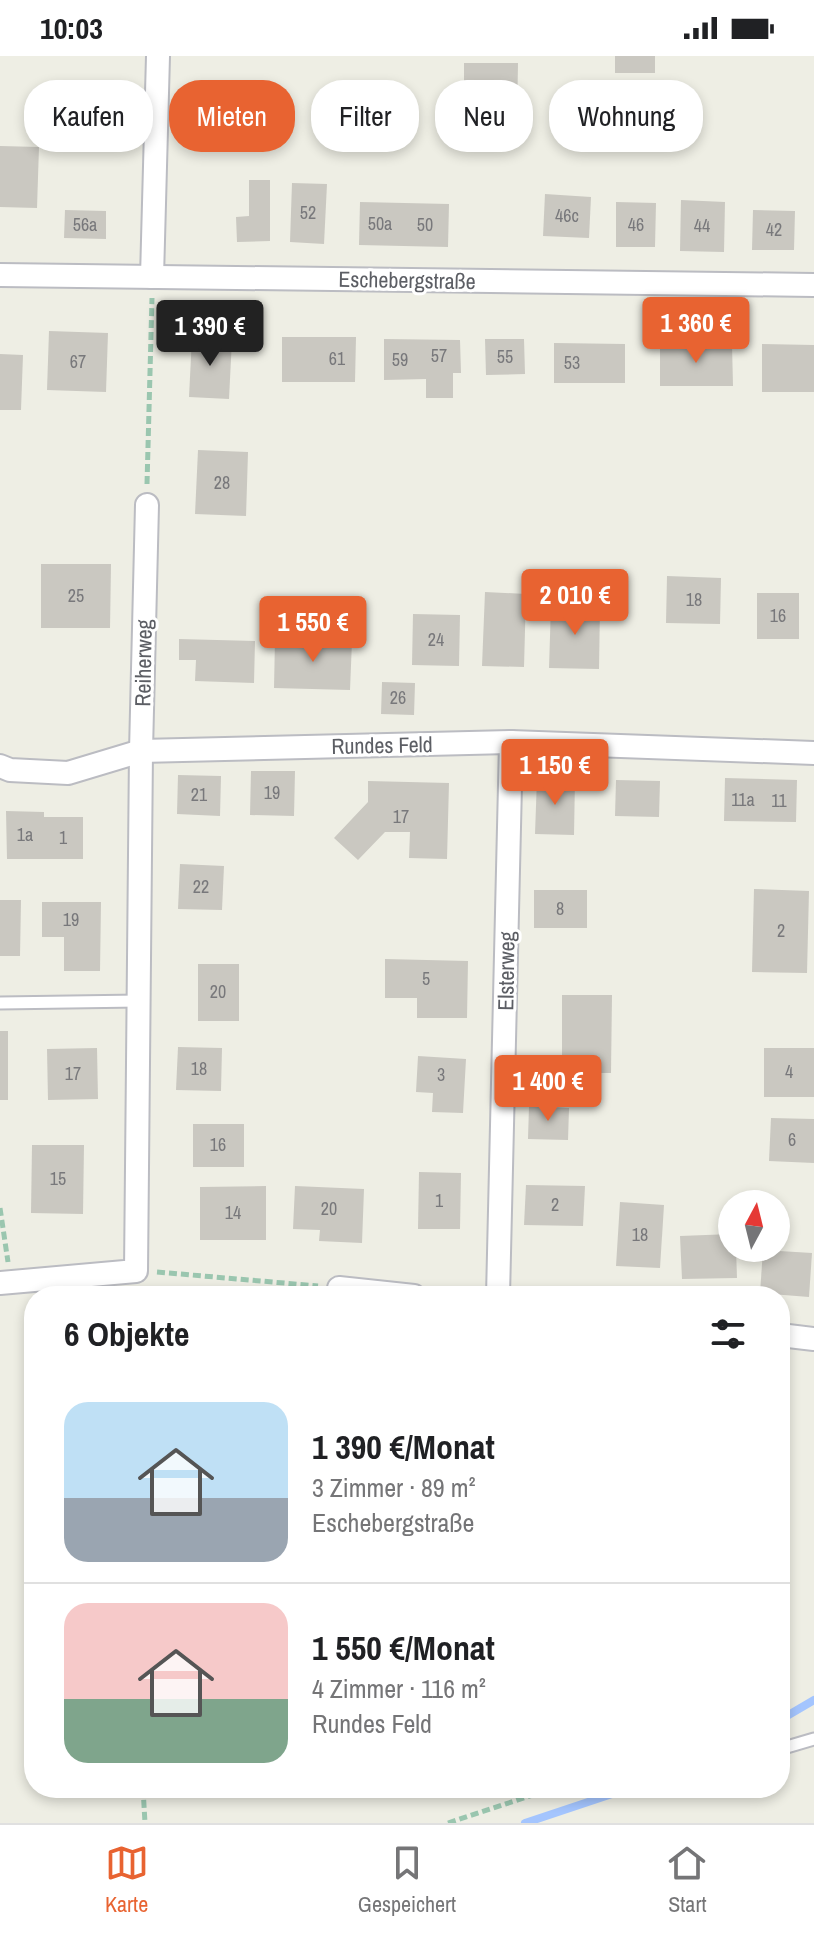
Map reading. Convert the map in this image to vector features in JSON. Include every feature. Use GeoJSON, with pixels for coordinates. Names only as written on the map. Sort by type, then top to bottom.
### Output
{"type":"FeatureCollection","features":[{"type":"Feature","properties":{"kind":"street"},"geometry":{"type":"LineString","coordinates":[[152,277],[158,56]]}},
{"type":"Feature","properties":{"kind":"street","name":"Eschebergstraße"},"geometry":{"type":"LineString","coordinates":[[0,275],[814,285]]}},
{"type":"Feature","properties":{"kind":"street","name":"Reiherweg"},"geometry":{"type":"LineString","coordinates":[[136,1271],[141,751],[147,505]]}},
{"type":"Feature","properties":{"kind":"street","name":"Rundes Feld"},"geometry":{"type":"LineString","coordinates":[[3,771],[68,773],[141,751],[511,742],[814,753]]}},
{"type":"Feature","properties":{"kind":"street","name":"Elsterweg"},"geometry":{"type":"LineString","coordinates":[[498,1286],[511,742]]}},
{"type":"Feature","properties":{"kind":"street"},"geometry":{"type":"LineString","coordinates":[[5,1282],[136,1271]]}},
{"type":"Feature","properties":{"kind":"street"},"geometry":{"type":"LineString","coordinates":[[790,1336],[814,1339]]}},
{"type":"Feature","properties":{"kind":"lane"},"geometry":{"type":"LineString","coordinates":[[0,1003],[139,1001]]}},
{"type":"Feature","properties":{"kind":"lane"},"geometry":{"type":"LineString","coordinates":[[790,1746],[814,1739]]}},
{"type":"Feature","properties":{"kind":"path"},"geometry":{"type":"LineString","coordinates":[[147,505],[152,277]]}},
{"type":"Feature","properties":{"kind":"path"},"geometry":{"type":"LineString","coordinates":[[0,1208],[5,1282]]}},
{"type":"Feature","properties":{"kind":"path"},"geometry":{"type":"LineString","coordinates":[[136,1271],[315,1286]]}},
{"type":"Feature","properties":{"kind":"path"},"geometry":{"type":"LineString","coordinates":[[144,1798],[145,1823]]}},
{"type":"Feature","properties":{"kind":"path"},"geometry":{"type":"LineString","coordinates":[[448,1823],[524,1798]]}},
{"type":"Feature","properties":{"kind":"building"},"geometry":{"type":"Polygon","coordinates":[[[615,56],[655,56],[655,73],[615,73],[615,56]]]}},
{"type":"Feature","properties":{"kind":"building"},"geometry":{"type":"Polygon","coordinates":[[[464,63],[518,63],[518,80],[464,80],[464,63]]]}},
{"type":"Feature","properties":{"kind":"building"},"geometry":{"type":"Polygon","coordinates":[[[0,146],[24,147],[24,152],[39,152],[37,208],[0,207],[0,146]]]}},
{"type":"Feature","properties":{"kind":"building"},"geometry":{"type":"Polygon","coordinates":[[[249,180],[270,180],[270,241],[237,242],[236,217],[249,216],[249,180]]]}},
{"type":"Feature","properties":{"kind":"building"},"geometry":{"type":"Polygon","coordinates":[[[292,183],[327,184],[324,244],[290,242],[292,183]]]}},
{"type":"Feature","properties":{"kind":"building"},"geometry":{"type":"Polygon","coordinates":[[[545,194],[591,197],[589,238],[543,236],[545,194]]]}},
{"type":"Feature","properties":{"kind":"building"},"geometry":{"type":"Polygon","coordinates":[[[681,200],[725,202],[724,252],[680,251],[681,200]]]}},
{"type":"Feature","properties":{"kind":"building"},"geometry":{"type":"Polygon","coordinates":[[[360,202],[449,204],[448,247],[359,245],[360,202]]]}},
{"type":"Feature","properties":{"kind":"building"},"geometry":{"type":"Polygon","coordinates":[[[616,202],[656,203],[655,247],[616,247],[616,202]]]}},
{"type":"Feature","properties":{"kind":"building"},"geometry":{"type":"Polygon","coordinates":[[[65,210],[106,211],[106,239],[64,238],[65,210]]]}},
{"type":"Feature","properties":{"kind":"building"},"geometry":{"type":"Polygon","coordinates":[[[753,210],[795,211],[794,250],[752,250],[753,210]]]}},
{"type":"Feature","properties":{"kind":"building"},"geometry":{"type":"Polygon","coordinates":[[[49,331],[108,333],[106,392],[47,390],[49,331]]]}},
{"type":"Feature","properties":{"kind":"building"},"geometry":{"type":"Polygon","coordinates":[[[192,337],[232,339],[229,399],[189,397],[192,337]]]}},
{"type":"Feature","properties":{"kind":"building"},"geometry":{"type":"Polygon","coordinates":[[[282,337],[356,337],[355,382],[282,382],[282,337]]]}},
{"type":"Feature","properties":{"kind":"building"},"geometry":{"type":"Polygon","coordinates":[[[384,339],[460,340],[461,373],[453,373],[453,398],[426,398],[426,379],[384,380],[384,339]]]}},
{"type":"Feature","properties":{"kind":"building"},"geometry":{"type":"Polygon","coordinates":[[[485,339],[524,339],[525,374],[486,375],[485,339]]]}},
{"type":"Feature","properties":{"kind":"building"},"geometry":{"type":"Polygon","coordinates":[[[554,343],[625,344],[625,383],[554,383],[554,343]]]}},
{"type":"Feature","properties":{"kind":"building"},"geometry":{"type":"Polygon","coordinates":[[[732,344],[733,386],[660,386],[660,345],[732,344]]]}},
{"type":"Feature","properties":{"kind":"building"},"geometry":{"type":"Polygon","coordinates":[[[762,344],[814,345],[814,392],[762,392],[762,344]]]}},
{"type":"Feature","properties":{"kind":"building"},"geometry":{"type":"Polygon","coordinates":[[[0,354],[23,355],[21,410],[0,410],[0,354]]]}},
{"type":"Feature","properties":{"kind":"building"},"geometry":{"type":"Polygon","coordinates":[[[198,450],[248,452],[246,516],[195,514],[198,450]]]}},
{"type":"Feature","properties":{"kind":"building"},"geometry":{"type":"Polygon","coordinates":[[[41,564],[111,564],[110,628],[41,628],[41,564]]]}},
{"type":"Feature","properties":{"kind":"building"},"geometry":{"type":"Polygon","coordinates":[[[667,576],[721,578],[720,624],[666,623],[667,576]]]}},
{"type":"Feature","properties":{"kind":"building"},"geometry":{"type":"Polygon","coordinates":[[[485,592],[526,594],[524,667],[482,666],[485,592]]]}},
{"type":"Feature","properties":{"kind":"building"},"geometry":{"type":"Polygon","coordinates":[[[757,593],[799,593],[799,639],[757,639],[757,593]]]}},
{"type":"Feature","properties":{"kind":"building"},"geometry":{"type":"Polygon","coordinates":[[[551,604],[600,605],[599,669],[549,668],[551,604]]]}},
{"type":"Feature","properties":{"kind":"building"},"geometry":{"type":"Polygon","coordinates":[[[413,614],[460,615],[459,666],[412,665],[413,614]]]}},
{"type":"Feature","properties":{"kind":"building"},"geometry":{"type":"Polygon","coordinates":[[[179,639],[255,641],[254,683],[195,681],[196,660],[179,660],[179,639]]]}},
{"type":"Feature","properties":{"kind":"building"},"geometry":{"type":"Polygon","coordinates":[[[275,639],[352,641],[350,690],[274,688],[275,639]]]}},
{"type":"Feature","properties":{"kind":"building"},"geometry":{"type":"Polygon","coordinates":[[[382,682],[415,683],[414,715],[381,714],[382,682]]]}},
{"type":"Feature","properties":{"kind":"building"},"geometry":{"type":"Polygon","coordinates":[[[251,771],[295,771],[294,816],[250,815],[251,771]]]}},
{"type":"Feature","properties":{"kind":"building"},"geometry":{"type":"Polygon","coordinates":[[[178,775],[221,776],[220,816],[177,814],[178,775]]]}},
{"type":"Feature","properties":{"kind":"building"},"geometry":{"type":"Polygon","coordinates":[[[537,778],[575,779],[574,835],[535,834],[537,778]]]}},
{"type":"Feature","properties":{"kind":"building"},"geometry":{"type":"Polygon","coordinates":[[[725,778],[797,780],[796,822],[724,821],[725,778]]]}},
{"type":"Feature","properties":{"kind":"building"},"geometry":{"type":"Polygon","coordinates":[[[616,780],[660,781],[659,817],[615,816],[616,780]]]}},
{"type":"Feature","properties":{"kind":"building"},"geometry":{"type":"Polygon","coordinates":[[[368,781],[449,783],[447,859],[409,858],[410,832],[385,832],[358,860],[334,838],[368,802],[368,781]]]}},
{"type":"Feature","properties":{"kind":"building"},"geometry":{"type":"Polygon","coordinates":[[[6,811],[44,812],[44,817],[83,817],[83,859],[7,859],[6,811]]]}},
{"type":"Feature","properties":{"kind":"building"},"geometry":{"type":"Polygon","coordinates":[[[180,864],[224,866],[222,910],[178,909],[180,864]]]}},
{"type":"Feature","properties":{"kind":"building"},"geometry":{"type":"Polygon","coordinates":[[[754,889],[809,891],[807,973],[752,972],[754,889]]]}},
{"type":"Feature","properties":{"kind":"building"},"geometry":{"type":"Polygon","coordinates":[[[534,890],[587,890],[587,928],[534,928],[534,890]]]}},
{"type":"Feature","properties":{"kind":"building"},"geometry":{"type":"Polygon","coordinates":[[[0,900],[21,900],[20,956],[0,956],[0,900]]]}},
{"type":"Feature","properties":{"kind":"building"},"geometry":{"type":"Polygon","coordinates":[[[42,902],[101,902],[100,971],[64,971],[64,937],[42,937],[42,902]]]}},
{"type":"Feature","properties":{"kind":"building"},"geometry":{"type":"Polygon","coordinates":[[[385,959],[468,961],[467,1018],[417,1018],[417,998],[385,998],[385,959]]]}},
{"type":"Feature","properties":{"kind":"building"},"geometry":{"type":"Polygon","coordinates":[[[198,964],[239,964],[239,1021],[198,1021],[198,964]]]}},
{"type":"Feature","properties":{"kind":"building"},"geometry":{"type":"Polygon","coordinates":[[[562,995],[612,995],[611,1073],[562,1073],[562,995]]]}},
{"type":"Feature","properties":{"kind":"building"},"geometry":{"type":"Polygon","coordinates":[[[0,1031],[8,1031],[8,1100],[0,1100],[0,1031]]]}},
{"type":"Feature","properties":{"kind":"building"},"geometry":{"type":"Polygon","coordinates":[[[178,1047],[222,1048],[221,1091],[176,1090],[178,1047]]]}},
{"type":"Feature","properties":{"kind":"building"},"geometry":{"type":"Polygon","coordinates":[[[97,1048],[98,1099],[48,1100],[47,1049],[97,1048]]]}},
{"type":"Feature","properties":{"kind":"building"},"geometry":{"type":"Polygon","coordinates":[[[764,1048],[814,1048],[814,1097],[764,1097],[764,1048]]]}},
{"type":"Feature","properties":{"kind":"building"},"geometry":{"type":"Polygon","coordinates":[[[418,1056],[466,1059],[463,1113],[432,1112],[433,1093],[416,1092],[418,1056]]]}},
{"type":"Feature","properties":{"kind":"building"},"geometry":{"type":"Polygon","coordinates":[[[529,1106],[569,1108],[568,1140],[528,1139],[529,1106]]]}},
{"type":"Feature","properties":{"kind":"building"},"geometry":{"type":"Polygon","coordinates":[[[771,1118],[814,1119],[814,1163],[769,1161],[771,1118]]]}},
{"type":"Feature","properties":{"kind":"building"},"geometry":{"type":"Polygon","coordinates":[[[193,1124],[244,1124],[244,1167],[193,1167],[193,1124]]]}},
{"type":"Feature","properties":{"kind":"building"},"geometry":{"type":"Polygon","coordinates":[[[32,1145],[84,1145],[83,1214],[31,1213],[32,1145]]]}},
{"type":"Feature","properties":{"kind":"building"},"geometry":{"type":"Polygon","coordinates":[[[419,1172],[461,1173],[460,1229],[418,1229],[419,1172]]]}},
{"type":"Feature","properties":{"kind":"building"},"geometry":{"type":"Polygon","coordinates":[[[526,1185],[585,1186],[583,1226],[524,1225],[526,1185]]]}},
{"type":"Feature","properties":{"kind":"building"},"geometry":{"type":"Polygon","coordinates":[[[266,1186],[266,1240],[200,1240],[200,1187],[266,1186]]]}},
{"type":"Feature","properties":{"kind":"building"},"geometry":{"type":"Polygon","coordinates":[[[295,1186],[364,1189],[362,1243],[319,1241],[320,1230],[293,1229],[295,1186]]]}},
{"type":"Feature","properties":{"kind":"building"},"geometry":{"type":"Polygon","coordinates":[[[620,1202],[664,1205],[660,1268],[616,1266],[620,1202]]]}},
{"type":"Feature","properties":{"kind":"building"},"geometry":{"type":"Polygon","coordinates":[[[718,1235],[718,1262],[736,1262],[737,1278],[682,1279],[680,1236],[718,1235]]]}},
{"type":"Feature","properties":{"kind":"building"},"geometry":{"type":"Polygon","coordinates":[[[790,1252],[812,1253],[809,1297],[790,1295],[790,1286],[760,1286],[762,1262],[790,1262],[790,1252]]]}},
{"type":"Feature","properties":{"kind":"waterway"},"geometry":{"type":"LineString","coordinates":[[790,1714],[814,1700]]}},
{"type":"Feature","properties":{"kind":"waterway"},"geometry":{"type":"LineString","coordinates":[[525,1823],[600,1798]]}}]}
